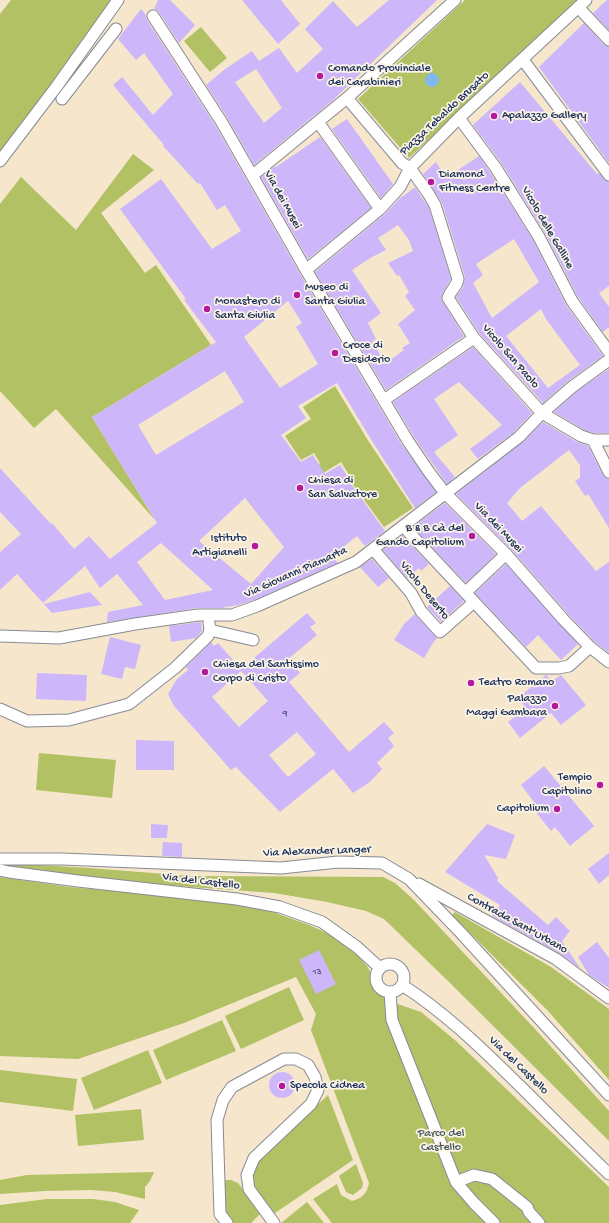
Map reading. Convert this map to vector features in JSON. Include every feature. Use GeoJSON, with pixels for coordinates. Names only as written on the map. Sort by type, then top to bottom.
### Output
{"type":"FeatureCollection","features":[{"type":"Feature","properties":{"kind":"street"},"geometry":{"type":"LineString","coordinates":[[0,161],[57,86],[118,0]]}},
{"type":"Feature","properties":{"kind":"street"},"geometry":{"type":"LineString","coordinates":[[253,175],[347,98],[454,0]]}},
{"type":"Feature","properties":{"kind":"street"},"geometry":{"type":"LineString","coordinates":[[582,4],[609,40]]}},
{"type":"Feature","properties":{"kind":"street","name":"Piazza Tebaldo Brusato"},"geometry":{"type":"LineString","coordinates":[[347,98],[402,163],[410,168],[460,118],[582,4]]}},
{"type":"Feature","properties":{"kind":"street","name":"Via dei Musei"},"geometry":{"type":"LineString","coordinates":[[153,16],[221,121],[306,270],[408,441],[445,493],[506,554],[590,647],[609,662]]}},
{"type":"Feature","properties":{"kind":"street"},"geometry":{"type":"LineString","coordinates":[[62,99],[116,29]]}},
{"type":"Feature","properties":{"kind":"street"},"geometry":{"type":"LineString","coordinates":[[523,60],[609,175]]}},
{"type":"Feature","properties":{"kind":"street","name":"Vicolo delle Galline"},"geometry":{"type":"LineString","coordinates":[[460,118],[500,174],[539,237],[572,301],[609,352]]}},
{"type":"Feature","properties":{"kind":"street"},"geometry":{"type":"LineString","coordinates":[[318,122],[380,209]]}},
{"type":"Feature","properties":{"kind":"street"},"geometry":{"type":"LineString","coordinates":[[306,270],[380,209],[400,187],[410,168]]}},
{"type":"Feature","properties":{"kind":"street","name":"Vicolo San Paolo"},"geometry":{"type":"LineString","coordinates":[[410,168],[435,205],[458,279],[457,284],[451,290],[448,298],[474,338],[542,412],[581,436],[593,440]]}},
{"type":"Feature","properties":{"kind":"street"},"geometry":{"type":"LineString","coordinates":[[384,400],[474,338]]}},
{"type":"Feature","properties":{"kind":"street","name":"Via Giovanni Piamarta"},"geometry":{"type":"LineString","coordinates":[[0,636],[59,638],[135,624],[208,615],[232,615],[257,606],[356,562],[519,437],[542,412],[572,387],[609,360]]}},
{"type":"Feature","properties":{"kind":"street"},"geometry":{"type":"LineString","coordinates":[[609,440],[593,440],[609,472]]}},
{"type":"Feature","properties":{"kind":"street"},"geometry":{"type":"LineString","coordinates":[[403,526],[536,668],[559,668],[569,666],[590,647]]}},
{"type":"Feature","properties":{"kind":"street","name":"Vicolo Deserto"},"geometry":{"type":"LineString","coordinates":[[372,550],[410,593],[421,611],[440,632],[475,602]]}},
{"type":"Feature","properties":{"kind":"street"},"geometry":{"type":"LineString","coordinates":[[466,592],[506,554]]}},
{"type":"Feature","properties":{"kind":"street"},"geometry":{"type":"LineString","coordinates":[[0,710],[27,721],[69,720],[129,704],[175,668],[208,636],[210,630],[208,615]]}},
{"type":"Feature","properties":{"kind":"street"},"geometry":{"type":"LineString","coordinates":[[210,630],[253,640]]}},
{"type":"Feature","properties":{"kind":"street","name":"Via Alexander Langer"},"geometry":{"type":"LineString","coordinates":[[0,859],[62,859],[281,868],[338,862],[382,863],[409,879],[461,933],[609,1095]]}},
{"type":"Feature","properties":{"kind":"street","name":"Via del Castello"},"geometry":{"type":"LineString","coordinates":[[0,870],[70,880],[237,899],[280,907],[322,922],[357,948],[380,968]]}},
{"type":"Feature","properties":{"kind":"street","name":"Contrada Sant'Urbano"},"geometry":{"type":"LineString","coordinates":[[409,879],[556,959],[609,998]]}},
{"type":"Feature","properties":{"kind":"street"},"geometry":{"type":"LineString","coordinates":[[390,964],[396,965],[403,974],[404,980],[402,985],[395,991],[385,991],[377,983],[377,973],[380,968],[390,964]]}},
{"type":"Feature","properties":{"kind":"street","name":"Via del Castello"},"geometry":{"type":"LineString","coordinates":[[402,985],[425,1000],[460,1030],[609,1174]]}},
{"type":"Feature","properties":{"kind":"street"},"geometry":{"type":"LineString","coordinates":[[390,992],[392,1020],[456,1182],[474,1204],[494,1223]]}},
{"type":"Feature","properties":{"kind":"street"},"geometry":{"type":"LineString","coordinates":[[227,1223],[220,1214],[216,1120],[223,1100],[232,1087],[284,1060],[296,1059],[308,1065],[315,1077],[318,1090],[310,1104],[254,1158],[247,1174],[250,1189],[274,1223]]}},
{"type":"Feature","properties":{"kind":"street"},"geometry":{"type":"LineString","coordinates":[[456,1182],[474,1175],[492,1179],[527,1207],[529,1212],[539,1223]]}},
{"type":"Feature","properties":{"kind":"green space"},"geometry":{"type":"Polygon","coordinates":[[[11,0],[114,0],[0,155],[0,14],[11,0]]]}},
{"type":"Feature","properties":{"kind":"green space"},"geometry":{"type":"Polygon","coordinates":[[[465,0],[578,0],[409,158],[358,99],[465,0]],[[428,75],[425,81],[427,85],[432,87],[436,85],[439,79],[428,75]]]}},
{"type":"Feature","properties":{"kind":"green space"},"geometry":{"type":"Polygon","coordinates":[[[201,27],[227,58],[210,72],[184,41],[201,27]]]}},
{"type":"Feature","properties":{"kind":"green space"},"geometry":{"type":"Polygon","coordinates":[[[133,154],[154,170],[101,213],[145,273],[156,265],[211,345],[92,417],[155,520],[56,409],[34,428],[0,391],[0,204],[21,177],[76,230],[133,154]]]}},
{"type":"Feature","properties":{"kind":"green space"},"geometry":{"type":"Polygon","coordinates":[[[335,386],[369,442],[413,508],[384,527],[351,482],[353,481],[341,462],[320,475],[315,467],[320,463],[314,453],[301,460],[285,436],[311,419],[303,407],[335,386]]]}},
{"type":"Feature","properties":{"kind":"green space"},"geometry":{"type":"Polygon","coordinates":[[[39,753],[116,760],[112,798],[36,790],[39,753]]]}},
{"type":"Feature","properties":{"kind":"green space"},"geometry":{"type":"Polygon","coordinates":[[[13,864],[191,876],[383,877],[395,883],[414,900],[535,1029],[609,1111],[609,1141],[384,919],[366,911],[327,902],[274,893],[191,887],[13,870],[10,867],[13,864]]]}},
{"type":"Feature","properties":{"kind":"green space","name":"Parco del Castello"},"geometry":{"type":"Polygon","coordinates":[[[0,877],[69,887],[253,905],[327,933],[355,953],[367,966],[386,1000],[421,1012],[456,1041],[609,1187],[609,1223],[332,1223],[313,1199],[337,1184],[341,1195],[352,1201],[364,1195],[369,1183],[311,1030],[316,1014],[296,977],[184,1023],[78,1059],[0,1056],[0,877]]]}},
{"type":"Feature","properties":{"kind":"green space"},"geometry":{"type":"Polygon","coordinates":[[[455,912],[551,967],[609,1009],[609,1080],[548,1011],[452,915],[455,912]]]}},
{"type":"Feature","properties":{"kind":"green space"},"geometry":{"type":"Polygon","coordinates":[[[289,987],[304,1020],[241,1049],[225,1016],[289,987]]]}},
{"type":"Feature","properties":{"kind":"green space"},"geometry":{"type":"Polygon","coordinates":[[[222,1020],[236,1051],[166,1080],[153,1050],[222,1020]]]}},
{"type":"Feature","properties":{"kind":"green space"},"geometry":{"type":"Polygon","coordinates":[[[148,1050],[162,1083],[94,1110],[81,1078],[148,1050]]]}},
{"type":"Feature","properties":{"kind":"green space"},"geometry":{"type":"Polygon","coordinates":[[[0,1070],[77,1079],[73,1111],[0,1102],[0,1070]]]}},
{"type":"Feature","properties":{"kind":"green space"},"geometry":{"type":"Polygon","coordinates":[[[328,1095],[353,1160],[272,1215],[253,1187],[251,1174],[257,1161],[328,1095]]]}},
{"type":"Feature","properties":{"kind":"green space"},"geometry":{"type":"Polygon","coordinates":[[[141,1109],[144,1140],[78,1146],[75,1115],[141,1109]]]}},
{"type":"Feature","properties":{"kind":"green space"},"geometry":{"type":"Polygon","coordinates":[[[356,1164],[363,1183],[362,1188],[353,1195],[346,1192],[339,1176],[356,1164]]]}},
{"type":"Feature","properties":{"kind":"green space"},"geometry":{"type":"Polygon","coordinates":[[[154,1172],[150,1181],[145,1187],[145,1199],[115,1192],[91,1190],[0,1194],[0,1180],[27,1175],[154,1172]]]}},
{"type":"Feature","properties":{"kind":"green space"},"geometry":{"type":"Polygon","coordinates":[[[222,1180],[231,1180],[238,1183],[261,1213],[251,1223],[232,1223],[224,1213],[222,1180]]]}},
{"type":"Feature","properties":{"kind":"green space"},"geometry":{"type":"Polygon","coordinates":[[[47,1199],[93,1199],[115,1202],[139,1210],[130,1223],[0,1223],[0,1205],[47,1199]]]}},
{"type":"Feature","properties":{"kind":"green space"},"geometry":{"type":"Polygon","coordinates":[[[307,1202],[324,1223],[281,1223],[307,1202]]]}},
{"type":"Feature","properties":{"kind":"water"},"geometry":{"type":"Polygon","coordinates":[[[432,73],[437,75],[439,80],[437,85],[432,87],[427,85],[425,80],[427,75],[432,73]]]}},
{"type":"Feature","properties":{"kind":"building"},"geometry":{"type":"Polygon","coordinates":[[[158,0],[170,0],[195,25],[179,43],[159,12],[154,9],[158,0]]]}},
{"type":"Feature","properties":{"kind":"building"},"geometry":{"type":"Polygon","coordinates":[[[242,0],[281,0],[300,24],[278,44],[242,0]]]}},
{"type":"Feature","properties":{"kind":"building"},"geometry":{"type":"Polygon","coordinates":[[[389,0],[437,0],[332,101],[254,165],[227,117],[206,85],[225,69],[252,51],[259,61],[279,48],[297,73],[323,49],[305,29],[333,1],[357,27],[389,0]],[[256,69],[235,82],[264,123],[282,108],[256,69]]]}},
{"type":"Feature","properties":{"kind":"building"},"geometry":{"type":"Polygon","coordinates":[[[607,0],[609,0],[609,30],[593,13],[607,0]]]}},
{"type":"Feature","properties":{"kind":"building"},"geometry":{"type":"Polygon","coordinates":[[[141,9],[215,125],[300,274],[402,445],[436,492],[415,508],[337,383],[298,406],[306,418],[281,435],[301,462],[313,455],[325,474],[340,465],[350,480],[349,481],[385,531],[365,546],[357,536],[332,556],[338,563],[254,600],[221,608],[197,608],[107,622],[108,612],[143,605],[117,574],[100,588],[85,566],[43,603],[17,574],[0,590],[0,552],[21,534],[0,512],[0,468],[51,524],[52,523],[74,549],[89,536],[110,559],[157,523],[92,417],[216,342],[184,300],[186,299],[120,209],[161,179],[212,249],[241,231],[225,205],[217,210],[200,183],[198,184],[163,146],[164,145],[113,85],[122,77],[153,115],[173,94],[144,53],[136,60],[118,39],[141,9]],[[288,301],[244,337],[280,388],[318,364],[296,327],[302,323],[288,301]],[[225,371],[138,425],[156,455],[244,402],[225,371]],[[245,498],[199,541],[251,584],[284,547],[245,498]],[[161,543],[137,562],[165,600],[213,590],[161,543]]]}},
{"type":"Feature","properties":{"kind":"building"},"geometry":{"type":"Polygon","coordinates":[[[584,23],[604,45],[609,47],[609,163],[539,67],[584,23]]]}},
{"type":"Feature","properties":{"kind":"building"},"geometry":{"type":"Polygon","coordinates":[[[520,82],[597,174],[599,173],[609,182],[609,286],[599,293],[609,307],[609,327],[603,332],[578,297],[545,233],[502,164],[473,125],[520,82]]]}},
{"type":"Feature","properties":{"kind":"building"},"geometry":{"type":"Polygon","coordinates":[[[347,119],[393,184],[381,198],[332,129],[347,119]]]}},
{"type":"Feature","properties":{"kind":"building"},"geometry":{"type":"Polygon","coordinates":[[[320,137],[371,208],[308,259],[261,177],[275,166],[276,167],[320,137]]]}},
{"type":"Feature","properties":{"kind":"building"},"geometry":{"type":"Polygon","coordinates":[[[479,156],[533,240],[566,305],[603,356],[568,381],[543,403],[480,334],[456,297],[463,287],[465,277],[442,203],[423,174],[436,162],[446,178],[479,156]],[[514,239],[476,264],[483,275],[473,283],[492,318],[539,282],[514,239]],[[541,309],[506,336],[548,388],[580,365],[546,319],[541,309]]]}},
{"type":"Feature","properties":{"kind":"building"},"geometry":{"type":"Polygon","coordinates":[[[415,187],[429,208],[451,279],[443,292],[441,299],[464,336],[386,390],[315,272],[385,214],[402,197],[415,187]],[[398,225],[378,238],[386,250],[352,270],[381,313],[368,323],[376,339],[372,342],[386,363],[404,350],[402,348],[410,343],[398,324],[415,310],[405,296],[409,292],[399,275],[397,276],[388,263],[413,251],[409,240],[398,225]]]}},
{"type":"Feature","properties":{"kind":"building"},"geometry":{"type":"Polygon","coordinates":[[[473,347],[532,413],[514,432],[478,459],[470,449],[502,425],[459,382],[434,399],[458,435],[434,452],[455,477],[447,484],[414,437],[393,402],[473,347]]]}},
{"type":"Feature","properties":{"kind":"building"},"geometry":{"type":"Polygon","coordinates":[[[609,369],[609,433],[594,433],[584,430],[554,412],[576,392],[609,369]]]}},
{"type":"Feature","properties":{"kind":"building"},"geometry":{"type":"Polygon","coordinates":[[[543,422],[577,442],[588,446],[603,475],[609,479],[609,528],[588,494],[585,496],[575,481],[580,478],[580,465],[569,450],[520,488],[507,503],[522,521],[541,506],[596,571],[609,562],[609,653],[595,642],[568,614],[511,549],[456,494],[523,442],[543,422]]]}},
{"type":"Feature","properties":{"kind":"building"},"geometry":{"type":"Polygon","coordinates":[[[445,503],[496,554],[466,583],[413,527],[445,503]]]}},
{"type":"Feature","properties":{"kind":"building"},"geometry":{"type":"Polygon","coordinates":[[[402,535],[429,564],[421,571],[419,568],[407,578],[383,550],[402,535]]]}},
{"type":"Feature","properties":{"kind":"building"},"geometry":{"type":"Polygon","coordinates":[[[372,559],[389,578],[378,587],[360,567],[372,559]]]}},
{"type":"Feature","properties":{"kind":"building"},"geometry":{"type":"Polygon","coordinates":[[[506,564],[578,644],[561,660],[538,635],[526,647],[475,593],[506,564]]]}},
{"type":"Feature","properties":{"kind":"building"},"geometry":{"type":"Polygon","coordinates":[[[450,586],[464,601],[441,622],[427,607],[450,586]]]}},
{"type":"Feature","properties":{"kind":"building"},"geometry":{"type":"Polygon","coordinates":[[[90,592],[102,605],[52,613],[44,604],[90,592]]]}},
{"type":"Feature","properties":{"kind":"building"},"geometry":{"type":"Polygon","coordinates":[[[307,613],[316,623],[310,627],[317,635],[288,659],[300,673],[289,682],[349,752],[384,722],[394,733],[388,738],[394,746],[377,763],[382,769],[370,782],[353,793],[333,769],[280,812],[236,767],[231,770],[174,706],[168,694],[177,679],[188,670],[186,667],[211,642],[214,646],[218,643],[241,669],[307,613]],[[241,671],[212,697],[239,727],[268,701],[241,671]],[[297,732],[269,755],[288,777],[316,754],[297,732]]]}},
{"type":"Feature","properties":{"kind":"building"},"geometry":{"type":"Polygon","coordinates":[[[415,614],[437,638],[424,658],[394,640],[404,624],[415,614]]]}},
{"type":"Feature","properties":{"kind":"building"},"geometry":{"type":"Polygon","coordinates":[[[201,622],[202,631],[196,638],[171,642],[169,626],[201,622]]]}},
{"type":"Feature","properties":{"kind":"building"},"geometry":{"type":"Polygon","coordinates":[[[110,637],[141,645],[135,669],[125,667],[122,679],[101,674],[110,637]]]}},
{"type":"Feature","properties":{"kind":"building"},"geometry":{"type":"Polygon","coordinates":[[[37,673],[87,675],[86,701],[36,699],[37,673]]]}},
{"type":"Feature","properties":{"kind":"building","name":"Palazzo Maggi Gambara"},"geometry":{"type":"Polygon","coordinates":[[[546,675],[552,681],[561,675],[586,705],[561,725],[551,713],[520,738],[508,722],[526,708],[518,698],[546,675]]]}},
{"type":"Feature","properties":{"kind":"building"},"geometry":{"type":"Polygon","coordinates":[[[136,740],[174,741],[174,770],[136,770],[136,740]]]}},
{"type":"Feature","properties":{"kind":"building","name":"Capitolium"},"geometry":{"type":"Polygon","coordinates":[[[544,766],[594,826],[570,846],[555,827],[551,831],[530,805],[534,802],[521,785],[544,766]]]}},
{"type":"Feature","properties":{"kind":"building"},"geometry":{"type":"Polygon","coordinates":[[[151,824],[168,825],[167,838],[151,838],[151,824]]]}},
{"type":"Feature","properties":{"kind":"building"},"geometry":{"type":"Polygon","coordinates":[[[487,824],[515,835],[506,859],[484,855],[498,878],[497,881],[548,925],[556,917],[570,931],[562,941],[580,968],[559,953],[492,916],[500,905],[445,872],[487,824]]]}},
{"type":"Feature","properties":{"kind":"building"},"geometry":{"type":"Polygon","coordinates":[[[163,842],[182,843],[182,857],[162,856],[163,842]]]}},
{"type":"Feature","properties":{"kind":"building"},"geometry":{"type":"Polygon","coordinates":[[[609,853],[609,875],[599,884],[588,869],[609,853]]]}},
{"type":"Feature","properties":{"kind":"building"},"geometry":{"type":"Polygon","coordinates":[[[597,942],[609,958],[609,988],[589,975],[578,957],[597,942]]]}},
{"type":"Feature","properties":{"kind":"building"},"geometry":{"type":"Polygon","coordinates":[[[319,950],[336,984],[316,994],[299,960],[319,950]]]}},
{"type":"Feature","properties":{"kind":"building","name":"Specola Cidnea"},"geometry":{"type":"Polygon","coordinates":[[[282,1072],[291,1076],[295,1085],[291,1094],[282,1098],[273,1094],[269,1085],[273,1076],[282,1072]]]}},
{"type":"Feature","properties":{"kind":"place","name":"Comando Provinciale dei Carabinieri"},"geometry":{"type":"Point","coordinates":[320,76]}},
{"type":"Feature","properties":{"kind":"place","name":"Apalazzo Gallery"},"geometry":{"type":"Point","coordinates":[494,116]}},
{"type":"Feature","properties":{"kind":"place","name":"Diamond Fitness Centre"},"geometry":{"type":"Point","coordinates":[431,182]}},
{"type":"Feature","properties":{"kind":"place","name":"Museo di Santa Giulia"},"geometry":{"type":"Point","coordinates":[297,295]}},
{"type":"Feature","properties":{"kind":"place","name":"Monastero di Santa Giulia"},"geometry":{"type":"Point","coordinates":[207,309]}},
{"type":"Feature","properties":{"kind":"place","name":"Croce di Desiderio"},"geometry":{"type":"Point","coordinates":[335,353]}},
{"type":"Feature","properties":{"kind":"place","name":"Chiesa di San Salvatore"},"geometry":{"type":"Point","coordinates":[300,488]}},
{"type":"Feature","properties":{"kind":"place","name":"B & B Cà del Gando Capitolium"},"geometry":{"type":"Point","coordinates":[472,536]}},
{"type":"Feature","properties":{"kind":"place","name":"Istituto Artigianelli"},"geometry":{"type":"Point","coordinates":[255,546]}},
{"type":"Feature","properties":{"kind":"place","name":"Chiesa del Santissimo Corpo di Cristo"},"geometry":{"type":"Point","coordinates":[205,672]}},
{"type":"Feature","properties":{"kind":"place","name":"Teatro Romano"},"geometry":{"type":"Point","coordinates":[471,683]}},
{"type":"Feature","properties":{"kind":"place","name":"Palazzo Maggi Gambara"},"geometry":{"type":"Point","coordinates":[555,706]}},
{"type":"Feature","properties":{"kind":"place","name":"Tempio Capitolino"},"geometry":{"type":"Point","coordinates":[600,785]}},
{"type":"Feature","properties":{"kind":"place","name":"Capitolium"},"geometry":{"type":"Point","coordinates":[557,809]}},
{"type":"Feature","properties":{"kind":"place","name":"Specola Cidnea"},"geometry":{"type":"Point","coordinates":[282,1086]}}]}
